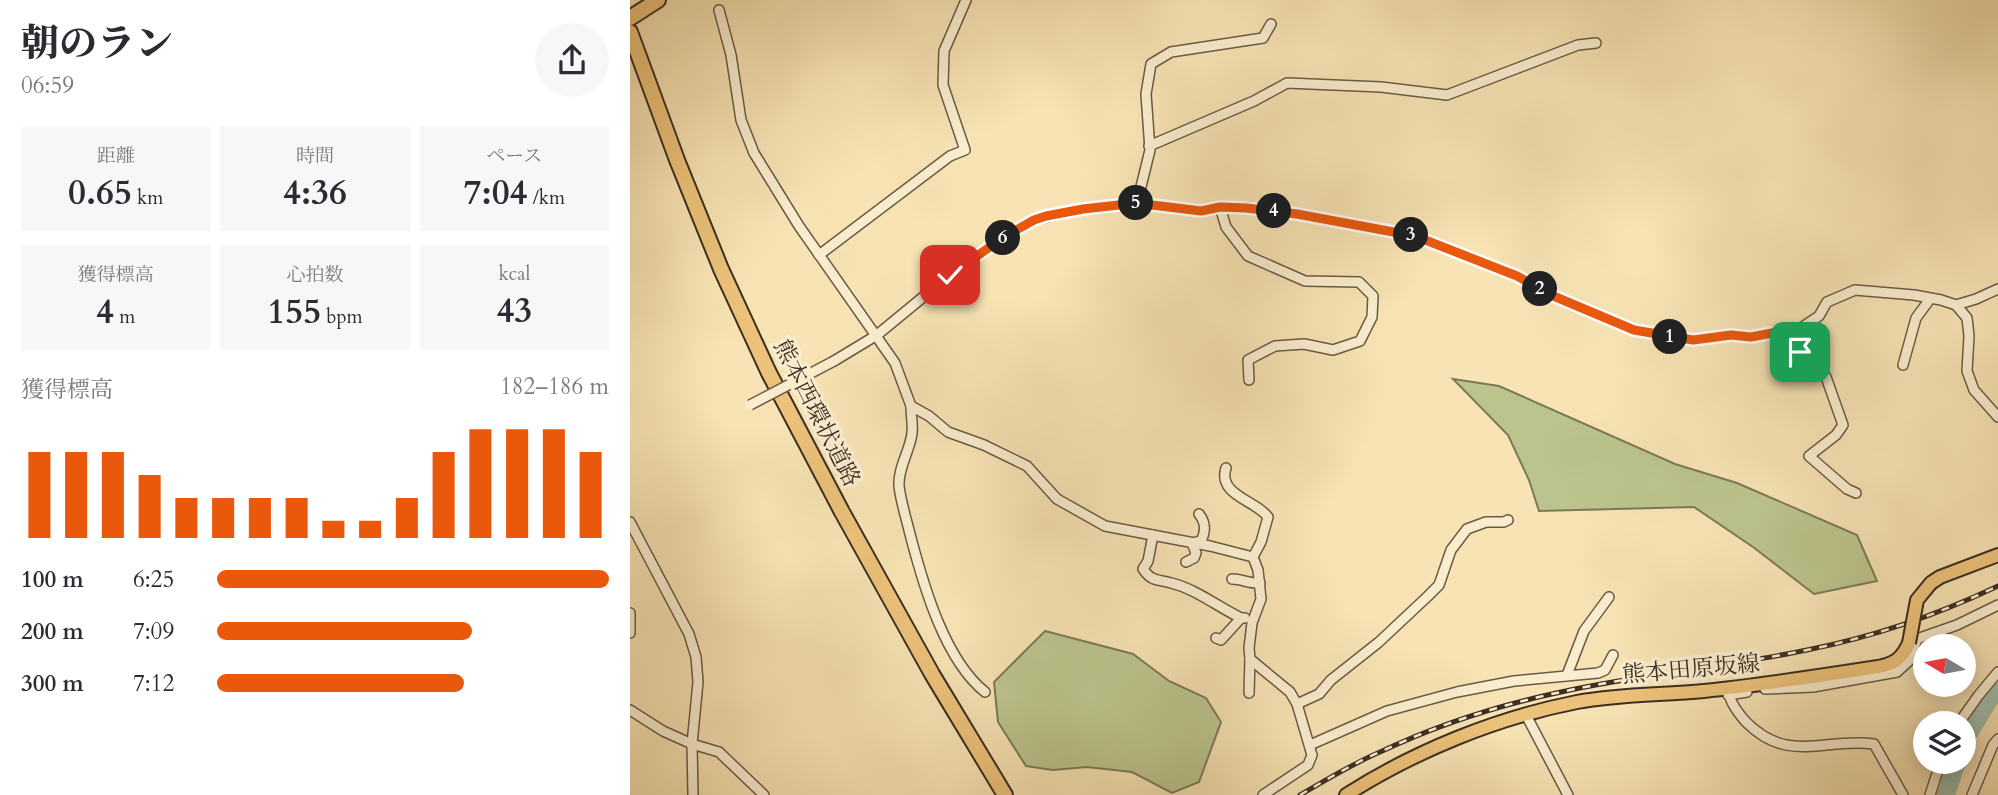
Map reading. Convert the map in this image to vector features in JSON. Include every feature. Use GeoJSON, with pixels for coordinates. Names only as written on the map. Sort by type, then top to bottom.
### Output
{"type":"FeatureCollection","features":[{"type":"Feature","properties":{"kind":"highway"},"geometry":{"type":"LineString","coordinates":[[630,18],[658,0]]}},
{"type":"Feature","properties":{"kind":"highway","name":"熊本西環状道路"},"geometry":{"type":"LineString","coordinates":[[630,32],[721,269],[769,373],[932,674],[1005,795]]}},
{"type":"Feature","properties":{"kind":"main road","name":"熊本田原坂線"},"geometry":{"type":"LineString","coordinates":[[1346,795],[1412,757],[1526,715],[1577,702],[1613,697],[1729,691],[1890,665],[1900,659],[1909,643],[1920,594],[1940,577],[1998,555]]}},
{"type":"Feature","properties":{"kind":"street"},"geometry":{"type":"LineString","coordinates":[[819,255],[950,156],[965,150],[943,85],[944,51],[966,0]]}},
{"type":"Feature","properties":{"kind":"street"},"geometry":{"type":"LineString","coordinates":[[719,10],[731,55],[741,120],[750,142],[774,186],[819,255],[895,363],[911,406],[912,435],[899,483],[921,576],[957,660],[972,681],[985,692]]}},
{"type":"Feature","properties":{"kind":"street"},"geometry":{"type":"LineString","coordinates":[[1136,203],[1150,150],[1146,94],[1151,64],[1171,52],[1263,38],[1271,24]]}},
{"type":"Feature","properties":{"kind":"street"},"geometry":{"type":"LineString","coordinates":[[1149,146],[1254,102],[1287,83],[1381,87],[1447,95],[1578,45],[1596,43]]}},
{"type":"Feature","properties":{"kind":"street"},"geometry":{"type":"LineString","coordinates":[[750,405],[877,335],[950,275],[1004,237],[1034,220],[1083,209],[1136,203],[1201,211],[1220,207],[1297,214],[1415,236],[1517,276],[1551,295],[1634,330],[1693,340],[1731,335],[1751,337],[1772,333],[1789,336],[1819,316],[1827,302],[1855,290],[1941,300],[1956,305],[1967,318],[1967,371],[1974,390],[1998,417]]}},
{"type":"Feature","properties":{"kind":"street"},"geometry":{"type":"LineString","coordinates":[[1220,207],[1226,227],[1248,257],[1305,281],[1359,282],[1373,296],[1372,317],[1360,341],[1333,350],[1304,344],[1275,346],[1248,360],[1249,380]]}},
{"type":"Feature","properties":{"kind":"street"},"geometry":{"type":"LineString","coordinates":[[1956,305],[1998,289]]}},
{"type":"Feature","properties":{"kind":"street"},"geometry":{"type":"LineString","coordinates":[[1903,365],[1916,318],[1930,299]]}},
{"type":"Feature","properties":{"kind":"street"},"geometry":{"type":"LineString","coordinates":[[1789,336],[1800,352],[1816,362],[1826,377],[1843,425],[1836,435],[1809,456],[1847,489],[1856,493]]}},
{"type":"Feature","properties":{"kind":"street"},"geometry":{"type":"LineString","coordinates":[[911,406],[929,416],[948,432],[985,445],[1027,467],[1057,499],[1105,526],[1192,542],[1253,557],[1258,570],[1261,599],[1249,648],[1249,693]]}},
{"type":"Feature","properties":{"kind":"street"},"geometry":{"type":"LineString","coordinates":[[1226,468],[1225,482],[1244,501],[1264,510],[1268,517],[1261,542],[1253,557]]}},
{"type":"Feature","properties":{"kind":"street"},"geometry":{"type":"LineString","coordinates":[[1192,542],[1201,541],[1205,533],[1204,521],[1199,514]]}},
{"type":"Feature","properties":{"kind":"street"},"geometry":{"type":"LineString","coordinates":[[1297,704],[1319,694],[1331,680],[1379,642],[1439,585],[1451,550],[1467,529],[1475,525],[1508,520]]}},
{"type":"Feature","properties":{"kind":"street"},"geometry":{"type":"LineString","coordinates":[[630,522],[689,634],[696,657],[698,682],[692,744],[693,795]]}},
{"type":"Feature","properties":{"kind":"street"},"geometry":{"type":"LineString","coordinates":[[1153,535],[1148,561],[1143,569],[1149,578],[1188,589],[1241,618],[1254,619]]}},
{"type":"Feature","properties":{"kind":"street"},"geometry":{"type":"LineString","coordinates":[[1186,562],[1194,558],[1196,553],[1192,542]]}},
{"type":"Feature","properties":{"kind":"street"},"geometry":{"type":"LineString","coordinates":[[1232,579],[1260,583]]}},
{"type":"Feature","properties":{"kind":"street"},"geometry":{"type":"LineString","coordinates":[[1567,675],[1584,631],[1609,597]]}},
{"type":"Feature","properties":{"kind":"street"},"geometry":{"type":"LineString","coordinates":[[1903,795],[1874,744],[1860,742],[1803,748],[1771,741],[1757,733],[1741,716],[1729,691],[1813,687],[1897,672],[1910,660],[1917,639],[1957,625],[1998,605]]}},
{"type":"Feature","properties":{"kind":"street"},"geometry":{"type":"LineString","coordinates":[[630,613],[630,633]]}},
{"type":"Feature","properties":{"kind":"street"},"geometry":{"type":"LineString","coordinates":[[1216,638],[1221,640],[1241,618]]}},
{"type":"Feature","properties":{"kind":"street"},"geometry":{"type":"LineString","coordinates":[[1310,745],[1387,711],[1496,684],[1598,673],[1605,670],[1613,655]]}},
{"type":"Feature","properties":{"kind":"street"},"geometry":{"type":"LineString","coordinates":[[1250,659],[1290,692],[1297,704],[1312,755],[1308,765],[1263,795]]}},
{"type":"Feature","properties":{"kind":"street"},"geometry":{"type":"LineString","coordinates":[[1967,711],[1998,672]]}},
{"type":"Feature","properties":{"kind":"street"},"geometry":{"type":"LineString","coordinates":[[630,710],[663,731],[719,752],[764,795]]}},
{"type":"Feature","properties":{"kind":"street"},"geometry":{"type":"LineString","coordinates":[[1526,715],[1568,795]]}},
{"type":"Feature","properties":{"kind":"street"},"geometry":{"type":"LineString","coordinates":[[1972,795],[1998,739]]}},
{"type":"Feature","properties":{"kind":"street"},"geometry":{"type":"LineString","coordinates":[[1930,795],[1937,774]]}},
{"type":"Feature","properties":{"kind":"green space"},"geometry":{"type":"Polygon","coordinates":[[[1453,379],[1499,386],[1675,464],[1737,483],[1857,535],[1877,581],[1814,594],[1753,547],[1694,507],[1539,511],[1529,480],[1508,435],[1453,379]]]}},
{"type":"Feature","properties":{"kind":"green space"},"geometry":{"type":"Polygon","coordinates":[[[1045,631],[1133,654],[1169,681],[1206,698],[1221,722],[1199,782],[1172,793],[1132,772],[1087,767],[1053,770],[1026,766],[998,722],[994,682],[1045,631]]]}},
{"type":"Feature","properties":{"kind":"waterway"},"geometry":{"type":"LineString","coordinates":[[1976,721],[1991,697],[1998,692]]}},
{"type":"Feature","properties":{"kind":"waterway"},"geometry":{"type":"LineString","coordinates":[[1946,795],[1953,774]]}},
{"type":"Feature","properties":{"kind":"railway"},"geometry":{"type":"LineString","coordinates":[[1300,795],[1402,742],[1492,710],[1592,686],[1832,645],[1904,624],[1998,586]]}},
{"type":"Feature","properties":{"kind":"route"},"geometry":{"type":"LineString","coordinates":[[950,275],[1004,237],[1046,216],[1136,203],[1201,211],[1220,207],[1246,208],[1297,214],[1415,236],[1517,276],[1551,295],[1634,330],[1693,340],[1731,335],[1751,337],[1772,333],[1789,336],[1800,352]]}}]}
